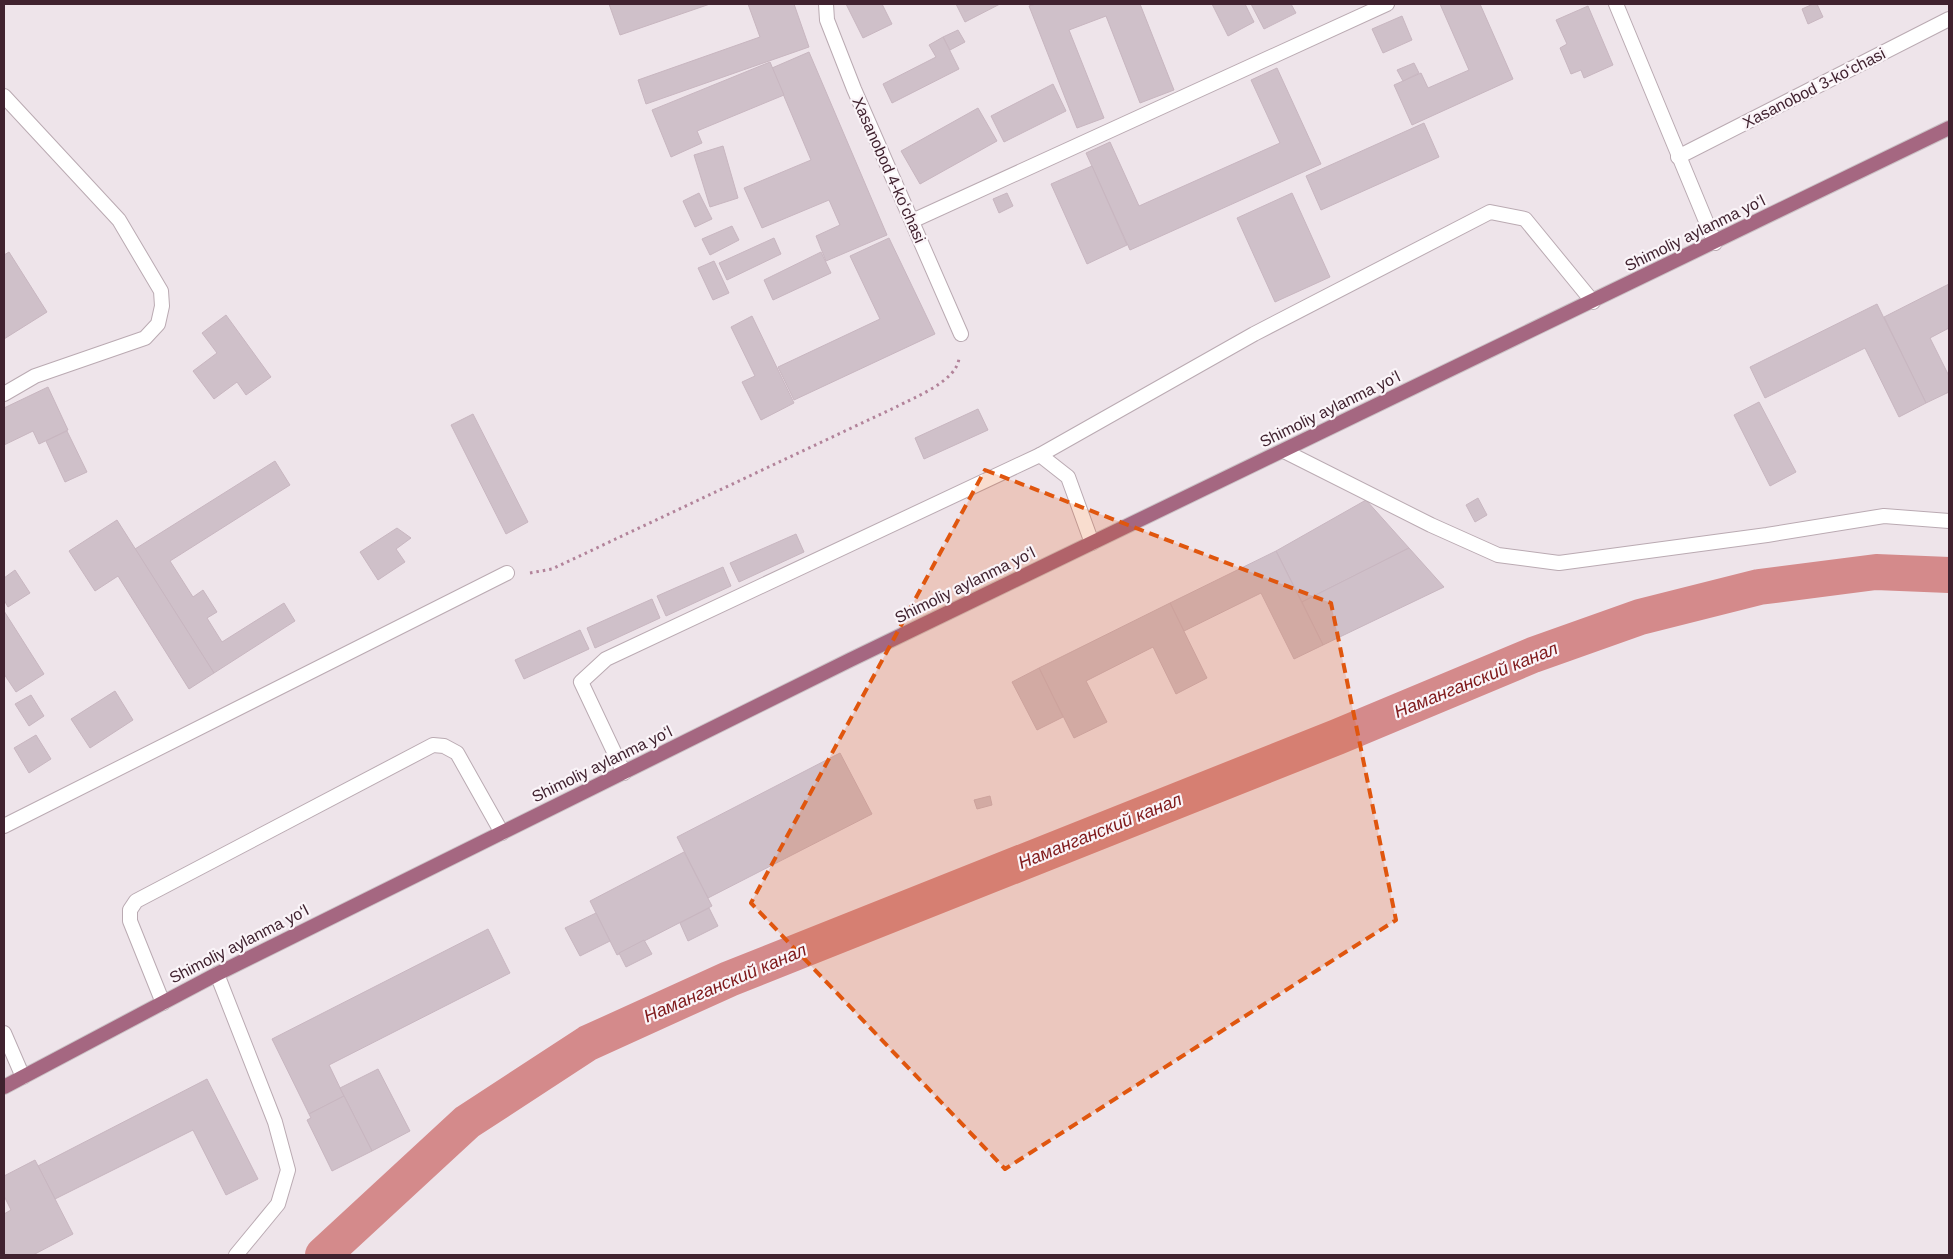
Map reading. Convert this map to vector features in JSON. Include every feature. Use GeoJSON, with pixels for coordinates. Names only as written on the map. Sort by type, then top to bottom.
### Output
{"type":"FeatureCollection","features":[{"type":"Feature","properties":{"kind":"main road","name":"Shimoliy aylanma yoʻl"},"geometry":{"type":"LineString","coordinates":[[4,1088],[217,974],[850,660],[1715,243],[1949,128]]}},
{"type":"Feature","properties":{"kind":"street","name":"Xasanobod 4-koʻchasi"},"geometry":{"type":"LineString","coordinates":[[826,4],[827,20],[854,89],[961,334]]}},
{"type":"Feature","properties":{"kind":"street"},"geometry":{"type":"LineString","coordinates":[[912,221],[1386,4]]}},
{"type":"Feature","properties":{"kind":"street"},"geometry":{"type":"LineString","coordinates":[[1616,4],[1715,243]]}},
{"type":"Feature","properties":{"kind":"street","name":"Xasanobod 3-koʻchasi"},"geometry":{"type":"LineString","coordinates":[[1678,156],[1949,19]]}},
{"type":"Feature","properties":{"kind":"street"},"geometry":{"type":"LineString","coordinates":[[4,96],[119,220],[161,291],[162,306],[158,324],[145,338],[35,376],[4,394]]}},
{"type":"Feature","properties":{"kind":"street"},"geometry":{"type":"LineString","coordinates":[[624,773],[581,682],[606,660],[1040,455],[1254,334],[1490,212],[1525,219],[1593,302]]}},
{"type":"Feature","properties":{"kind":"street"},"geometry":{"type":"LineString","coordinates":[[1284,451],[1431,526],[1498,555],[1559,563],[1767,535],[1884,516],[1949,521]]}},
{"type":"Feature","properties":{"kind":"street"},"geometry":{"type":"LineString","coordinates":[[1040,455],[1068,477],[1092,543]]}},
{"type":"Feature","properties":{"kind":"street"},"geometry":{"type":"LineString","coordinates":[[4,826],[507,573]]}},
{"type":"Feature","properties":{"kind":"street"},"geometry":{"type":"LineString","coordinates":[[163,1003],[130,921],[130,910],[136,901],[432,745],[444,746],[457,753],[502,833]]}},
{"type":"Feature","properties":{"kind":"street"},"geometry":{"type":"LineString","coordinates":[[217,974],[276,1122],[288,1170],[278,1204],[236,1255]]}},
{"type":"Feature","properties":{"kind":"street"},"geometry":{"type":"LineString","coordinates":[[4,1033],[23,1077]]}},
{"type":"Feature","properties":{"kind":"path"},"geometry":{"type":"LineString","coordinates":[[507,573],[534,574],[552,570],[904,403],[944,381],[959,364],[961,334]]}},
{"type":"Feature","properties":{"kind":"highlighted area"},"geometry":{"type":"Polygon","coordinates":[[[985,470],[1331,603],[1396,920],[1005,1169],[751,903],[985,470]]]}},
{"type":"Feature","properties":{"kind":"building"},"geometry":{"type":"Polygon","coordinates":[[[609,4],[710,4],[620,35],[609,4]]]}},
{"type":"Feature","properties":{"kind":"building"},"geometry":{"type":"Polygon","coordinates":[[[748,4],[794,4],[809,47],[646,104],[638,80],[760,37],[748,4]]]}},
{"type":"Feature","properties":{"kind":"building"},"geometry":{"type":"Polygon","coordinates":[[[846,4],[882,4],[892,24],[863,38],[846,4]]]}},
{"type":"Feature","properties":{"kind":"building"},"geometry":{"type":"Polygon","coordinates":[[[956,4],[1000,4],[965,22],[956,4]]]}},
{"type":"Feature","properties":{"kind":"building"},"geometry":{"type":"Polygon","coordinates":[[[1036,4],[1140,4],[1174,90],[1140,103],[1106,16],[1069,30],[1104,118],[1077,128],[1029,6],[1036,4]]]}},
{"type":"Feature","properties":{"kind":"building"},"geometry":{"type":"Polygon","coordinates":[[[1212,4],[1245,4],[1254,22],[1228,36],[1212,4]]]}},
{"type":"Feature","properties":{"kind":"building"},"geometry":{"type":"Polygon","coordinates":[[[1251,4],[1291,4],[1296,13],[1264,29],[1251,4]]]}},
{"type":"Feature","properties":{"kind":"building"},"geometry":{"type":"Polygon","coordinates":[[[1440,4],[1480,4],[1513,79],[1412,125],[1394,85],[1421,73],[1428,88],[1469,70],[1440,4]]]}},
{"type":"Feature","properties":{"kind":"building"},"geometry":{"type":"Polygon","coordinates":[[[1817,4],[1823,17],[1808,24],[1802,9],[1817,4]]]}},
{"type":"Feature","properties":{"kind":"building"},"geometry":{"type":"Polygon","coordinates":[[[1588,6],[1613,65],[1584,78],[1581,70],[1571,74],[1560,48],[1567,44],[1556,20],[1588,6]]]}},
{"type":"Feature","properties":{"kind":"building"},"geometry":{"type":"Polygon","coordinates":[[[1402,16],[1412,40],[1383,53],[1372,29],[1402,16]]]}},
{"type":"Feature","properties":{"kind":"building"},"geometry":{"type":"Polygon","coordinates":[[[958,30],[965,42],[950,50],[943,37],[958,30]]]}},
{"type":"Feature","properties":{"kind":"building"},"geometry":{"type":"Polygon","coordinates":[[[943,37],[959,69],[892,103],[883,84],[936,57],[929,45],[943,37]]]}},
{"type":"Feature","properties":{"kind":"building"},"geometry":{"type":"Polygon","coordinates":[[[809,52],[887,235],[826,261],[816,236],[840,225],[829,200],[762,228],[744,188],[811,160],[772,68],[809,52]]]}},
{"type":"Feature","properties":{"kind":"building"},"geometry":{"type":"Polygon","coordinates":[[[770,62],[784,95],[697,131],[702,143],[671,157],[652,110],[770,62]]]}},
{"type":"Feature","properties":{"kind":"building"},"geometry":{"type":"Polygon","coordinates":[[[1414,63],[1419,73],[1403,81],[1397,70],[1414,63]]]}},
{"type":"Feature","properties":{"kind":"building"},"geometry":{"type":"Polygon","coordinates":[[[1277,68],[1321,164],[1130,250],[1086,153],[1110,142],[1139,206],[1280,143],[1251,80],[1277,68]]]}},
{"type":"Feature","properties":{"kind":"building"},"geometry":{"type":"Polygon","coordinates":[[[1053,84],[1066,111],[1004,142],[991,116],[1053,84]]]}},
{"type":"Feature","properties":{"kind":"building"},"geometry":{"type":"Polygon","coordinates":[[[978,108],[997,141],[920,184],[901,151],[978,108]]]}},
{"type":"Feature","properties":{"kind":"building"},"geometry":{"type":"Polygon","coordinates":[[[1424,123],[1439,157],[1321,210],[1306,176],[1424,123]]]}},
{"type":"Feature","properties":{"kind":"building"},"geometry":{"type":"Polygon","coordinates":[[[723,146],[738,198],[710,207],[694,155],[723,146]]]}},
{"type":"Feature","properties":{"kind":"building"},"geometry":{"type":"Polygon","coordinates":[[[1092,166],[1127,245],[1087,264],[1051,184],[1092,166]]]}},
{"type":"Feature","properties":{"kind":"building"},"geometry":{"type":"Polygon","coordinates":[[[699,193],[712,219],[695,227],[683,201],[699,193]]]}},
{"type":"Feature","properties":{"kind":"building"},"geometry":{"type":"Polygon","coordinates":[[[1007,193],[1013,206],[999,213],[993,199],[1007,193]]]}},
{"type":"Feature","properties":{"kind":"building"},"geometry":{"type":"Polygon","coordinates":[[[1292,193],[1330,277],[1275,302],[1237,218],[1292,193]]]}},
{"type":"Feature","properties":{"kind":"building"},"geometry":{"type":"Polygon","coordinates":[[[732,226],[739,240],[710,255],[702,239],[732,226]]]}},
{"type":"Feature","properties":{"kind":"building"},"geometry":{"type":"Polygon","coordinates":[[[774,238],[781,254],[727,280],[719,263],[774,238]]]}},
{"type":"Feature","properties":{"kind":"building"},"geometry":{"type":"Polygon","coordinates":[[[889,238],[935,334],[794,400],[778,367],[880,319],[850,256],[889,238]]]}},
{"type":"Feature","properties":{"kind":"building"},"geometry":{"type":"Polygon","coordinates":[[[9,252],[47,312],[4,339],[4,255],[9,252]]]}},
{"type":"Feature","properties":{"kind":"building"},"geometry":{"type":"Polygon","coordinates":[[[821,252],[831,273],[773,300],[764,280],[821,252]]]}},
{"type":"Feature","properties":{"kind":"building"},"geometry":{"type":"Polygon","coordinates":[[[714,261],[729,293],[713,300],[698,268],[714,261]]]}},
{"type":"Feature","properties":{"kind":"building"},"geometry":{"type":"Polygon","coordinates":[[[1949,284],[1949,328],[1930,338],[1949,376],[1949,392],[1926,403],[1884,317],[1949,284]]]}},
{"type":"Feature","properties":{"kind":"building"},"geometry":{"type":"Polygon","coordinates":[[[1877,304],[1926,403],[1899,417],[1865,348],[1765,398],[1750,367],[1877,304]]]}},
{"type":"Feature","properties":{"kind":"building"},"geometry":{"type":"Polygon","coordinates":[[[226,315],[271,377],[246,395],[237,382],[214,399],[193,371],[217,353],[202,333],[226,315]]]}},
{"type":"Feature","properties":{"kind":"building"},"geometry":{"type":"Polygon","coordinates":[[[752,316],[794,403],[761,420],[742,382],[755,376],[731,327],[752,316]]]}},
{"type":"Feature","properties":{"kind":"building"},"geometry":{"type":"Polygon","coordinates":[[[48,387],[68,430],[39,444],[33,431],[4,445],[4,408],[48,387]]]}},
{"type":"Feature","properties":{"kind":"building"},"geometry":{"type":"Polygon","coordinates":[[[1759,402],[1796,472],[1770,486],[1734,415],[1759,402]]]}},
{"type":"Feature","properties":{"kind":"building"},"geometry":{"type":"Polygon","coordinates":[[[978,409],[988,430],[924,459],[915,438],[978,409]]]}},
{"type":"Feature","properties":{"kind":"building"},"geometry":{"type":"Polygon","coordinates":[[[473,414],[528,522],[506,534],[451,425],[473,414]]]}},
{"type":"Feature","properties":{"kind":"building"},"geometry":{"type":"Polygon","coordinates":[[[67,431],[87,472],[65,482],[46,441],[67,431]]]}},
{"type":"Feature","properties":{"kind":"building"},"geometry":{"type":"Polygon","coordinates":[[[275,461],[290,485],[170,561],[193,597],[203,590],[217,612],[207,618],[222,642],[284,603],[295,621],[214,673],[135,549],[275,461]]]}},
{"type":"Feature","properties":{"kind":"building"},"geometry":{"type":"Polygon","coordinates":[[[1478,498],[1487,515],[1475,522],[1466,505],[1478,498]]]}},
{"type":"Feature","properties":{"kind":"building"},"geometry":{"type":"Polygon","coordinates":[[[1366,500],[1409,548],[1302,602],[1276,551],[1366,500]]]}},
{"type":"Feature","properties":{"kind":"building"},"geometry":{"type":"Polygon","coordinates":[[[117,520],[214,673],[189,689],[118,576],[95,591],[69,551],[117,520]]]}},
{"type":"Feature","properties":{"kind":"building"},"geometry":{"type":"Polygon","coordinates":[[[397,528],[411,538],[396,549],[405,562],[378,580],[360,552],[397,528]]]}},
{"type":"Feature","properties":{"kind":"building"},"geometry":{"type":"Polygon","coordinates":[[[796,534],[804,552],[739,582],[730,563],[796,534]]]}},
{"type":"Feature","properties":{"kind":"building"},"geometry":{"type":"Polygon","coordinates":[[[1409,548],[1444,587],[1323,645],[1302,602],[1409,548]]]}},
{"type":"Feature","properties":{"kind":"building"},"geometry":{"type":"Polygon","coordinates":[[[1276,551],[1323,645],[1294,659],[1261,593],[1184,631],[1170,603],[1276,551]]]}},
{"type":"Feature","properties":{"kind":"building"},"geometry":{"type":"Polygon","coordinates":[[[723,567],[731,586],[666,616],[657,596],[723,567]]]}},
{"type":"Feature","properties":{"kind":"building"},"geometry":{"type":"Polygon","coordinates":[[[15,570],[30,593],[8,607],[4,600],[4,578],[15,570]]]}},
{"type":"Feature","properties":{"kind":"building"},"geometry":{"type":"Polygon","coordinates":[[[652,599],[660,618],[595,648],[587,628],[652,599]]]}},
{"type":"Feature","properties":{"kind":"building"},"geometry":{"type":"Polygon","coordinates":[[[1170,603],[1207,678],[1176,694],[1153,647],[1086,681],[1107,722],[1074,738],[1039,668],[1170,603]]]}},
{"type":"Feature","properties":{"kind":"building"},"geometry":{"type":"Polygon","coordinates":[[[4,611],[44,674],[16,692],[4,674],[4,611]]]}},
{"type":"Feature","properties":{"kind":"building"},"geometry":{"type":"Polygon","coordinates":[[[580,630],[589,649],[524,679],[515,660],[580,630]]]}},
{"type":"Feature","properties":{"kind":"building"},"geometry":{"type":"Polygon","coordinates":[[[1039,668],[1063,717],[1037,730],[1012,682],[1039,668]]]}},
{"type":"Feature","properties":{"kind":"building"},"geometry":{"type":"Polygon","coordinates":[[[115,691],[133,720],[90,748],[71,719],[115,691]]]}},
{"type":"Feature","properties":{"kind":"building"},"geometry":{"type":"Polygon","coordinates":[[[31,695],[44,716],[29,726],[15,704],[31,695]]]}},
{"type":"Feature","properties":{"kind":"building"},"geometry":{"type":"Polygon","coordinates":[[[36,735],[51,759],[29,773],[14,748],[36,735]]]}},
{"type":"Feature","properties":{"kind":"building"},"geometry":{"type":"Polygon","coordinates":[[[840,753],[872,814],[708,898],[677,837],[840,753]]]}},
{"type":"Feature","properties":{"kind":"building"},"geometry":{"type":"Polygon","coordinates":[[[990,796],[992,805],[977,809],[974,800],[990,796]]]}},
{"type":"Feature","properties":{"kind":"building"},"geometry":{"type":"Polygon","coordinates":[[[684,852],[712,906],[617,955],[590,901],[684,852]]]}},
{"type":"Feature","properties":{"kind":"building"},"geometry":{"type":"Polygon","coordinates":[[[709,908],[718,926],[688,941],[680,923],[709,908]]]}},
{"type":"Feature","properties":{"kind":"building"},"geometry":{"type":"Polygon","coordinates":[[[596,913],[610,941],[580,956],[565,928],[596,913]]]}},
{"type":"Feature","properties":{"kind":"building"},"geometry":{"type":"Polygon","coordinates":[[[488,929],[510,973],[329,1065],[344,1096],[309,1114],[272,1039],[488,929]]]}},
{"type":"Feature","properties":{"kind":"building"},"geometry":{"type":"Polygon","coordinates":[[[644,940],[652,954],[626,967],[619,953],[644,940]]]}},
{"type":"Feature","properties":{"kind":"building"},"geometry":{"type":"Polygon","coordinates":[[[378,1069],[410,1131],[372,1151],[340,1088],[378,1069]]]}},
{"type":"Feature","properties":{"kind":"building"},"geometry":{"type":"Polygon","coordinates":[[[207,1079],[258,1179],[226,1195],[193,1130],[55,1199],[38,1166],[207,1079]]]}},
{"type":"Feature","properties":{"kind":"building"},"geometry":{"type":"Polygon","coordinates":[[[344,1096],[372,1151],[332,1171],[307,1120],[311,1118],[309,1114],[344,1096]]]}},
{"type":"Feature","properties":{"kind":"building"},"geometry":{"type":"Polygon","coordinates":[[[35,1160],[73,1234],[33,1255],[4,1255],[4,1214],[11,1210],[4,1196],[4,1176],[35,1160]]]}},
{"type":"Feature","properties":{"kind":"waterway","name":"Наманганский канал"},"geometry":{"type":"LineString","coordinates":[[323,1255],[467,1122],[588,1043],[729,979],[1337,737],[1533,655],[1640,617],[1759,587],[1876,572],[1949,575]]}}]}
